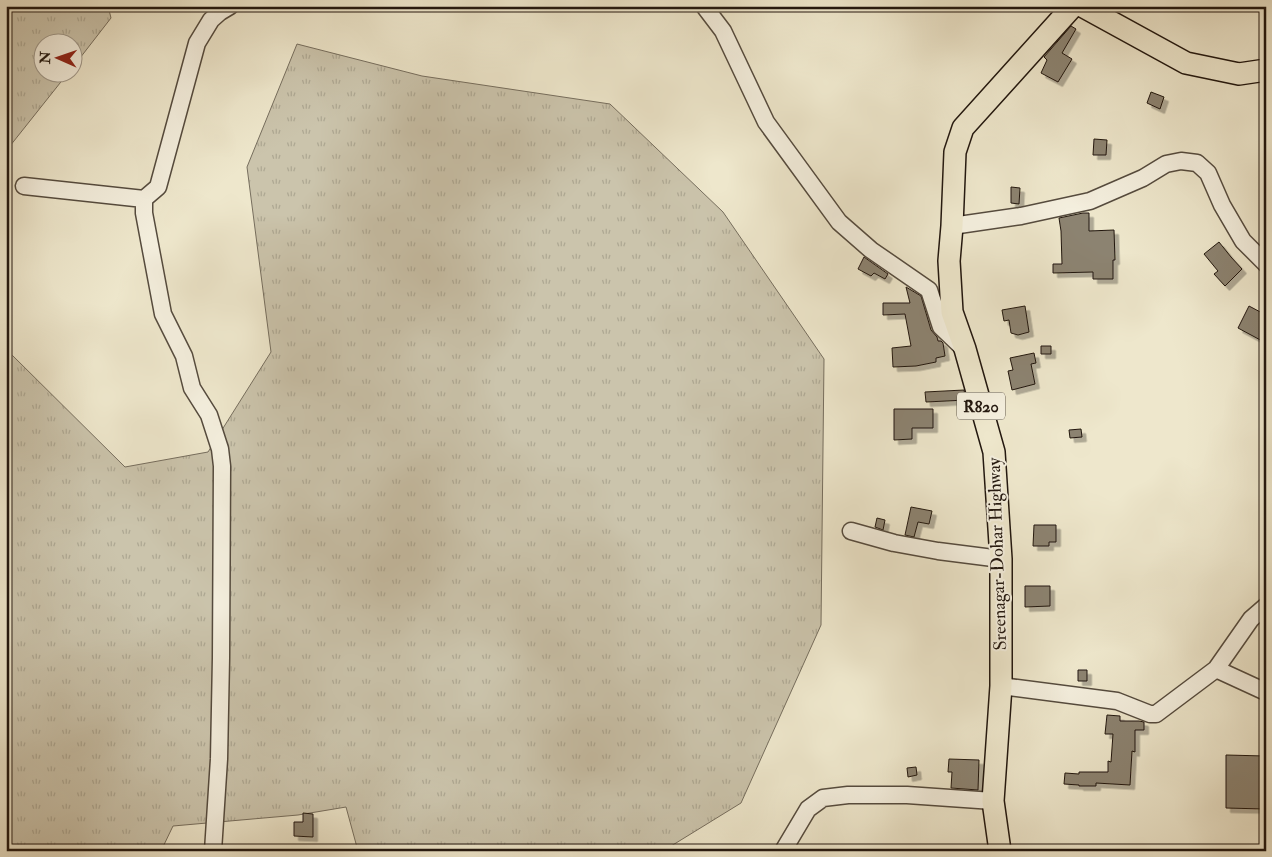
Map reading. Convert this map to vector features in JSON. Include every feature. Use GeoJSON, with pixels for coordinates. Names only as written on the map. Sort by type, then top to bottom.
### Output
{"type":"FeatureCollection","features":[{"type":"Feature","properties":{"kind":"main road","name":"Sreenagar-Dohar Highway"},"geometry":{"type":"LineString","coordinates":[[1000,851],[993,801],[1002,686],[1001,559],[994,452],[965,349],[952,312],[949,261],[955,152],[963,128],[1073,6]]}},
{"type":"Feature","properties":{"kind":"main road"},"geometry":{"type":"LineString","coordinates":[[1082,6],[1186,63],[1239,74],[1266,70]]}},
{"type":"Feature","properties":{"kind":"street"},"geometry":{"type":"LineString","coordinates":[[24,186],[144,199],[158,187],[197,43],[211,20],[230,6]]}},
{"type":"Feature","properties":{"kind":"street"},"geometry":{"type":"LineString","coordinates":[[704,6],[722,31],[766,122],[839,222],[871,250],[929,290],[941,327],[965,349]]}},
{"type":"Feature","properties":{"kind":"street"},"geometry":{"type":"LineString","coordinates":[[952,226],[1021,216],[1090,200],[1143,178],[1166,164],[1181,161],[1197,163],[1208,173],[1222,205],[1243,241],[1266,264]]}},
{"type":"Feature","properties":{"kind":"street"},"geometry":{"type":"LineString","coordinates":[[144,199],[144,213],[162,314],[184,356],[192,388],[209,415],[220,449],[222,466],[220,686],[213,851]]}},
{"type":"Feature","properties":{"kind":"street"},"geometry":{"type":"LineString","coordinates":[[851,531],[894,543],[930,550],[1001,559]]}},
{"type":"Feature","properties":{"kind":"street"},"geometry":{"type":"LineString","coordinates":[[1002,686],[1117,702],[1150,714],[1156,714],[1216,669],[1251,619],[1266,606]]}},
{"type":"Feature","properties":{"kind":"street"},"geometry":{"type":"LineString","coordinates":[[1216,669],[1266,692]]}},
{"type":"Feature","properties":{"kind":"street"},"geometry":{"type":"LineString","coordinates":[[783,851],[808,809],[823,798],[848,795],[906,795],[993,801]]}},
{"type":"Feature","properties":{"kind":"green space"},"geometry":{"type":"Polygon","coordinates":[[[6,6],[108,6],[111,18],[82,55],[82,32],[32,32],[32,82],[61,82],[6,151],[6,6]]]}},
{"type":"Feature","properties":{"kind":"green space"},"geometry":{"type":"Polygon","coordinates":[[[297,44],[422,76],[610,104],[723,212],[824,359],[821,625],[741,803],[663,851],[358,851],[346,807],[298,815],[173,826],[161,851],[6,851],[6,320],[11,354],[125,467],[208,452],[271,352],[247,167],[297,44]]]}},
{"type":"Feature","properties":{"kind":"building"},"geometry":{"type":"Polygon","coordinates":[[[1071,26],[1076,29],[1062,53],[1072,59],[1058,82],[1041,73],[1047,60],[1044,57],[1071,26]]]}},
{"type":"Feature","properties":{"kind":"building"},"geometry":{"type":"Polygon","coordinates":[[[1151,92],[1164,97],[1160,109],[1147,103],[1151,92]]]}},
{"type":"Feature","properties":{"kind":"building"},"geometry":{"type":"Polygon","coordinates":[[[1094,139],[1107,140],[1106,155],[1093,155],[1094,139]]]}},
{"type":"Feature","properties":{"kind":"building"},"geometry":{"type":"Polygon","coordinates":[[[1011,187],[1020,188],[1019,204],[1011,203],[1011,187]]]}},
{"type":"Feature","properties":{"kind":"building"},"geometry":{"type":"Polygon","coordinates":[[[1089,213],[1089,231],[1114,230],[1115,260],[1113,260],[1113,279],[1093,279],[1093,272],[1053,273],[1053,264],[1062,264],[1059,218],[1089,213]]]}},
{"type":"Feature","properties":{"kind":"building"},"geometry":{"type":"Polygon","coordinates":[[[1219,242],[1242,269],[1225,286],[1214,274],[1218,271],[1204,254],[1219,242]]]}},
{"type":"Feature","properties":{"kind":"building"},"geometry":{"type":"Polygon","coordinates":[[[864,257],[888,274],[885,279],[874,273],[871,276],[858,269],[864,257]]]}},
{"type":"Feature","properties":{"kind":"building"},"geometry":{"type":"Polygon","coordinates":[[[906,287],[921,296],[931,330],[938,341],[943,343],[945,356],[936,358],[936,362],[916,366],[893,367],[892,348],[911,346],[905,314],[883,315],[883,303],[910,303],[906,287]]]}},
{"type":"Feature","properties":{"kind":"building"},"geometry":{"type":"Polygon","coordinates":[[[1025,306],[1029,332],[1018,335],[1011,333],[1009,320],[1004,321],[1002,310],[1025,306]]]}},
{"type":"Feature","properties":{"kind":"building"},"geometry":{"type":"Polygon","coordinates":[[[1249,306],[1266,315],[1266,343],[1238,328],[1249,306]]]}},
{"type":"Feature","properties":{"kind":"building"},"geometry":{"type":"Polygon","coordinates":[[[1041,346],[1051,346],[1051,354],[1041,354],[1041,346]]]}},
{"type":"Feature","properties":{"kind":"building"},"geometry":{"type":"Polygon","coordinates":[[[1034,353],[1036,363],[1031,364],[1035,384],[1012,390],[1008,371],[1013,370],[1010,358],[1034,353]]]}},
{"type":"Feature","properties":{"kind":"building"},"geometry":{"type":"Polygon","coordinates":[[[964,390],[966,400],[926,402],[925,392],[964,390]]]}},
{"type":"Feature","properties":{"kind":"building"},"geometry":{"type":"Polygon","coordinates":[[[894,409],[933,409],[933,428],[912,428],[912,439],[894,440],[894,409]]]}},
{"type":"Feature","properties":{"kind":"building"},"geometry":{"type":"Polygon","coordinates":[[[1081,429],[1082,437],[1070,438],[1069,430],[1081,429]]]}},
{"type":"Feature","properties":{"kind":"building"},"geometry":{"type":"Polygon","coordinates":[[[911,507],[932,511],[929,524],[918,522],[914,537],[905,535],[911,507]]]}},
{"type":"Feature","properties":{"kind":"building"},"geometry":{"type":"Polygon","coordinates":[[[877,518],[885,520],[883,530],[875,527],[877,518]]]}},
{"type":"Feature","properties":{"kind":"building"},"geometry":{"type":"Polygon","coordinates":[[[1034,525],[1056,525],[1056,542],[1049,542],[1049,546],[1033,546],[1034,525]]]}},
{"type":"Feature","properties":{"kind":"building"},"geometry":{"type":"Polygon","coordinates":[[[1025,586],[1050,586],[1050,606],[1025,607],[1025,586]]]}},
{"type":"Feature","properties":{"kind":"building"},"geometry":{"type":"Polygon","coordinates":[[[1078,670],[1087,670],[1087,681],[1078,681],[1078,670]]]}},
{"type":"Feature","properties":{"kind":"building"},"geometry":{"type":"Polygon","coordinates":[[[1107,715],[1120,716],[1120,721],[1144,722],[1144,730],[1135,730],[1135,752],[1132,751],[1130,785],[1096,783],[1096,786],[1079,786],[1064,784],[1065,773],[1108,772],[1108,761],[1111,762],[1113,734],[1105,734],[1107,715]]]}},
{"type":"Feature","properties":{"kind":"building"},"geometry":{"type":"Polygon","coordinates":[[[1226,755],[1265,756],[1265,809],[1226,808],[1226,755]]]}},
{"type":"Feature","properties":{"kind":"building"},"geometry":{"type":"Polygon","coordinates":[[[949,759],[979,760],[978,790],[951,788],[952,772],[948,772],[949,759]]]}},
{"type":"Feature","properties":{"kind":"building"},"geometry":{"type":"Polygon","coordinates":[[[916,767],[917,775],[908,777],[907,768],[916,767]]]}},
{"type":"Feature","properties":{"kind":"building"},"geometry":{"type":"Polygon","coordinates":[[[303,813],[313,814],[313,837],[294,836],[294,822],[303,822],[303,813]]]}}]}
